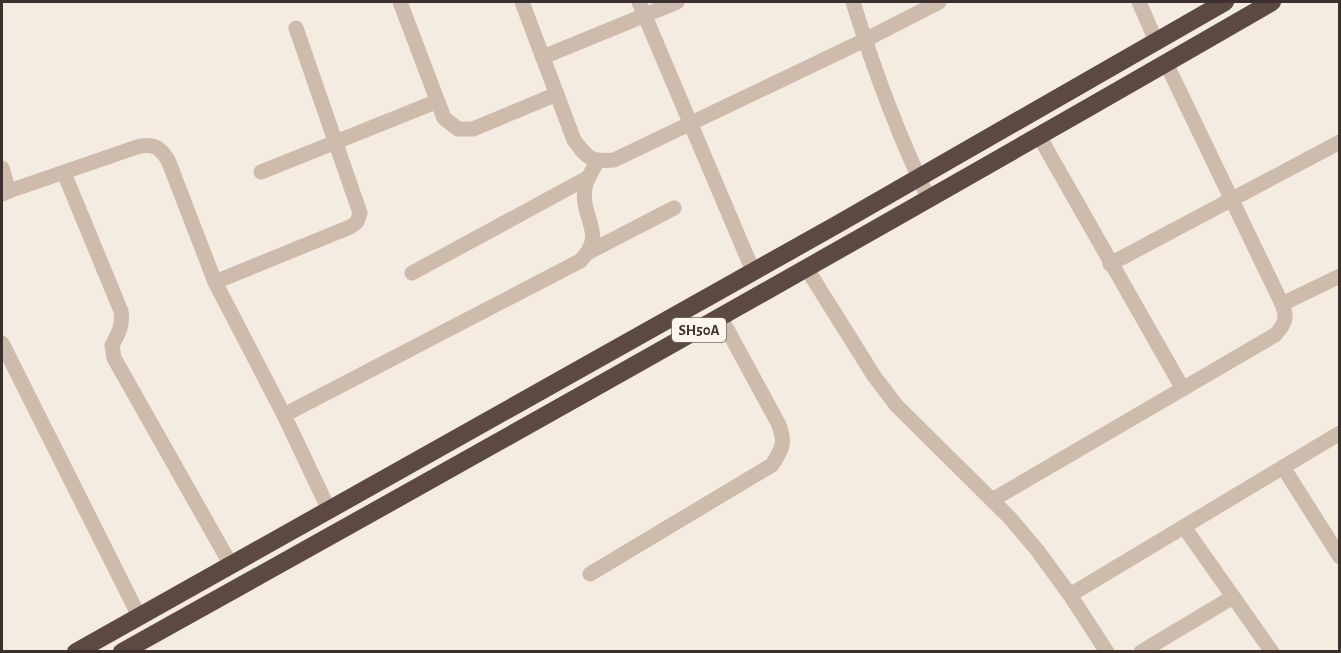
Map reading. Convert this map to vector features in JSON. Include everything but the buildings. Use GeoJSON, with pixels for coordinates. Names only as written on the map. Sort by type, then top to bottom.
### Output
{"type":"FeatureCollection","features":[{"type":"Feature","properties":{"kind":"highway","name":"SH50A"},"geometry":{"type":"LineString","coordinates":[[76,651],[753,271],[1225,2]]}},
{"type":"Feature","properties":{"kind":"highway","name":"SH50A"},"geometry":{"type":"LineString","coordinates":[[122,651],[807,269],[1272,2]]}},
{"type":"Feature","properties":{"kind":"street"},"geometry":{"type":"LineString","coordinates":[[400,2],[444,118],[458,129],[472,129],[557,94]]}},
{"type":"Feature","properties":{"kind":"street"},"geometry":{"type":"LineString","coordinates":[[522,2],[574,140],[584,153],[597,162],[614,160],[691,124],[939,2]]}},
{"type":"Feature","properties":{"kind":"street"},"geometry":{"type":"LineString","coordinates":[[543,57],[641,8],[677,2]]}},
{"type":"Feature","properties":{"kind":"street"},"geometry":{"type":"LineString","coordinates":[[854,2],[865,40],[918,177],[929,199]]}},
{"type":"Feature","properties":{"kind":"street"},"geometry":{"type":"LineString","coordinates":[[1139,2],[1156,41]]}},
{"type":"Feature","properties":{"kind":"street"},"geometry":{"type":"LineString","coordinates":[[641,8],[753,271]]}},
{"type":"Feature","properties":{"kind":"street"},"geometry":{"type":"LineString","coordinates":[[215,282],[350,227],[357,222],[360,213],[296,28]]}},
{"type":"Feature","properties":{"kind":"street"},"geometry":{"type":"LineString","coordinates":[[992,500],[1275,335],[1284,325],[1286,315],[1282,304],[1166,63]]}},
{"type":"Feature","properties":{"kind":"street"},"geometry":{"type":"LineString","coordinates":[[261,172],[438,101]]}},
{"type":"Feature","properties":{"kind":"street"},"geometry":{"type":"LineString","coordinates":[[1039,136],[1183,389]]}},
{"type":"Feature","properties":{"kind":"street"},"geometry":{"type":"LineString","coordinates":[[1110,264],[1340,142]]}},
{"type":"Feature","properties":{"kind":"street"},"geometry":{"type":"LineString","coordinates":[[2,168],[5,192],[137,147],[149,144],[161,149],[168,160],[215,282],[284,415],[328,510]]}},
{"type":"Feature","properties":{"kind":"street"},"geometry":{"type":"LineString","coordinates":[[589,252],[593,241],[585,203],[585,189],[597,162]]}},
{"type":"Feature","properties":{"kind":"street"},"geometry":{"type":"LineString","coordinates":[[64,173],[121,311],[122,322],[112,345],[114,358],[231,565]]}},
{"type":"Feature","properties":{"kind":"street"},"geometry":{"type":"LineString","coordinates":[[412,273],[589,177]]}},
{"type":"Feature","properties":{"kind":"street"},"geometry":{"type":"LineString","coordinates":[[284,415],[580,261],[589,252],[674,208]]}},
{"type":"Feature","properties":{"kind":"street"},"geometry":{"type":"LineString","coordinates":[[807,269],[874,376],[896,405],[992,500],[1037,550],[1107,651]]}},
{"type":"Feature","properties":{"kind":"street"},"geometry":{"type":"LineString","coordinates":[[1282,304],[1340,276]]}},
{"type":"Feature","properties":{"kind":"street"},"geometry":{"type":"LineString","coordinates":[[590,574],[772,465],[782,449],[783,435],[778,423],[720,318]]}},
{"type":"Feature","properties":{"kind":"street"},"geometry":{"type":"LineString","coordinates":[[2,343],[139,616]]}},
{"type":"Feature","properties":{"kind":"street"},"geometry":{"type":"LineString","coordinates":[[1070,595],[1340,433]]}},
{"type":"Feature","properties":{"kind":"street"},"geometry":{"type":"LineString","coordinates":[[1283,467],[1340,557]]}},
{"type":"Feature","properties":{"kind":"street"},"geometry":{"type":"LineString","coordinates":[[1184,527],[1272,651]]}},
{"type":"Feature","properties":{"kind":"street"},"geometry":{"type":"LineString","coordinates":[[1141,651],[1233,597]]}}]}
